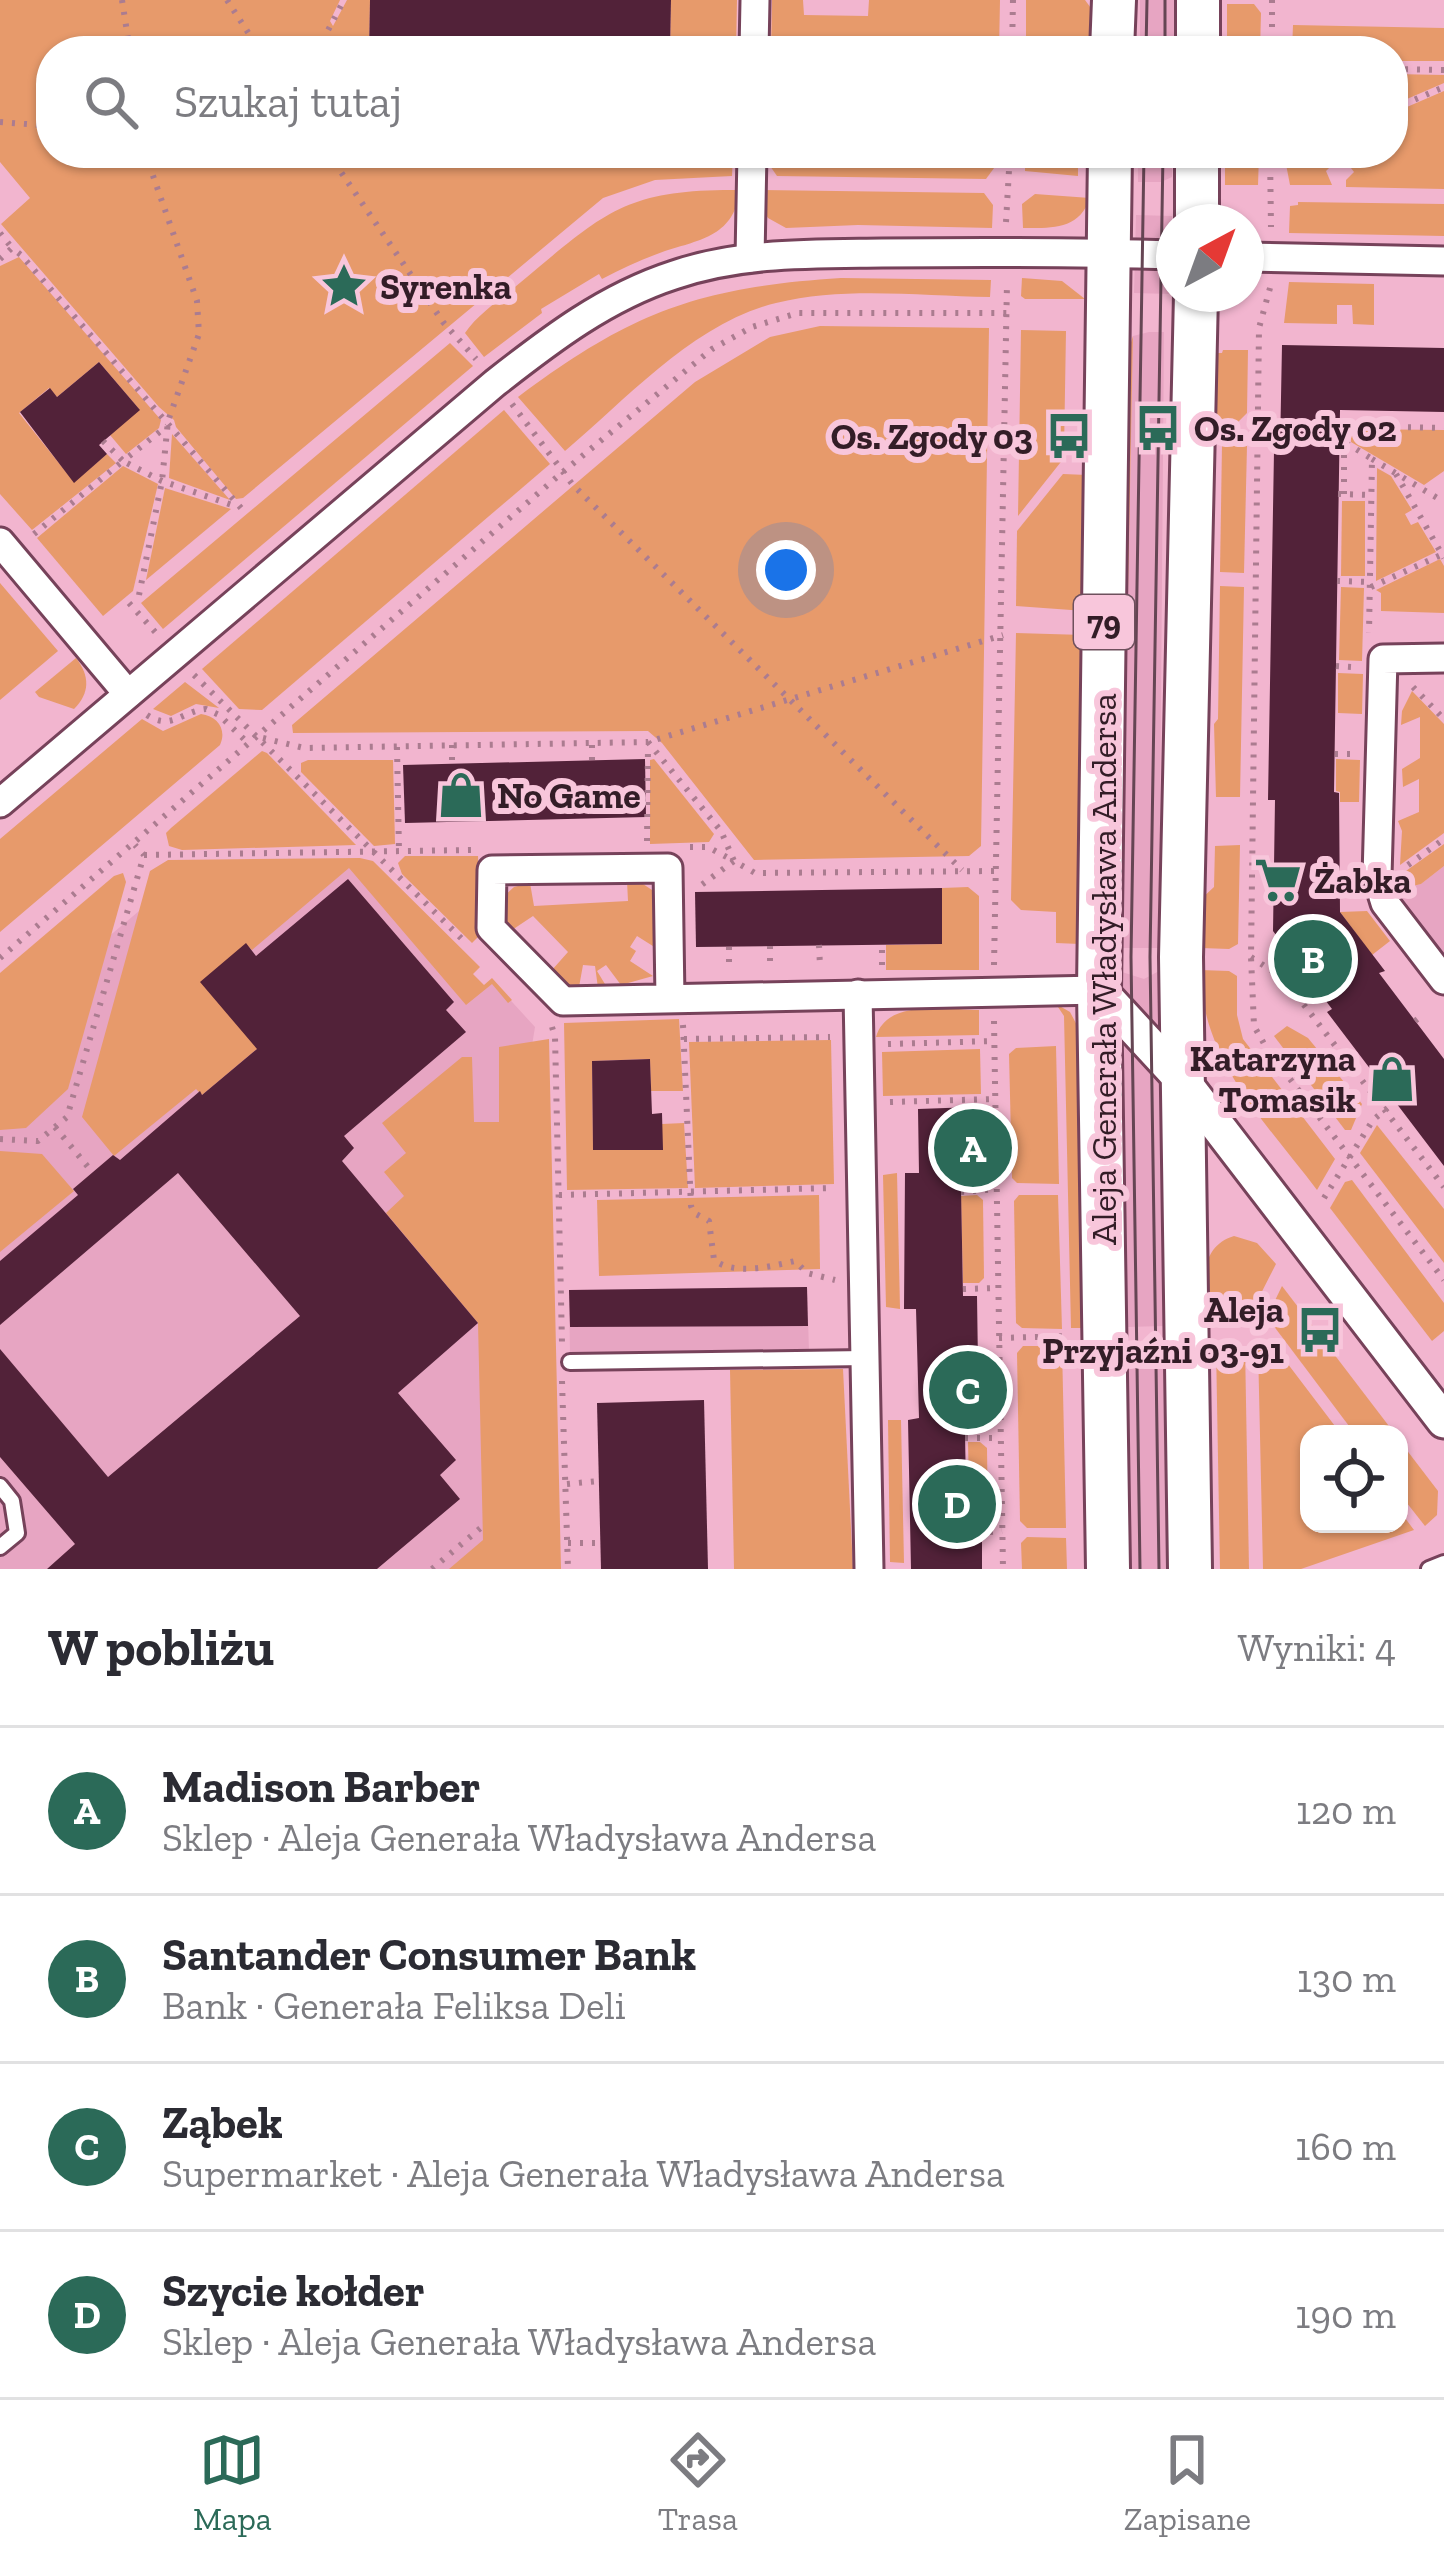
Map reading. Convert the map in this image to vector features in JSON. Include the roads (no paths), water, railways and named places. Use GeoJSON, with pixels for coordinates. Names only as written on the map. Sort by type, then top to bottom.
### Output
{"type":"FeatureCollection","features":[{"type":"Feature","properties":{"kind":"main road"},"geometry":{"type":"LineString","coordinates":[[1113,36],[1114,0]]}},
{"type":"Feature","properties":{"kind":"main road"},"geometry":{"type":"LineString","coordinates":[[1198,0],[1198,36]]}},
{"type":"Feature","properties":{"kind":"main road","name":"Aleja Generała Władysława Andersa"},"geometry":{"type":"LineString","coordinates":[[1108,1569],[1099,990],[1110,168]]}},
{"type":"Feature","properties":{"kind":"main road"},"geometry":{"type":"LineString","coordinates":[[1197,168],[1197,204]]}},
{"type":"Feature","properties":{"kind":"main road","name":"79"},"geometry":{"type":"LineString","coordinates":[[1190,1569],[1182,934],[1196,312]]}},
{"type":"Feature","properties":{"kind":"street"},"geometry":{"type":"LineString","coordinates":[[754,0],[754,36]]}},
{"type":"Feature","properties":{"kind":"street"},"geometry":{"type":"LineString","coordinates":[[750,258],[752,168]]}},
{"type":"Feature","properties":{"kind":"street"},"geometry":{"type":"LineString","coordinates":[[0,803],[136,703],[468,406],[569,326],[653,282],[750,258],[980,252],[1156,255]]}},
{"type":"Feature","properties":{"kind":"street"},"geometry":{"type":"LineString","coordinates":[[1264,257],[1444,261]]}},
{"type":"Feature","properties":{"kind":"street"},"geometry":{"type":"LineString","coordinates":[[0,542],[136,703]]}},
{"type":"Feature","properties":{"kind":"street"},"geometry":{"type":"LineString","coordinates":[[1444,658],[1383,659],[1378,887],[1384,903],[1444,980]]}},
{"type":"Feature","properties":{"kind":"street"},"geometry":{"type":"LineString","coordinates":[[670,998],[668,868],[492,870],[491,928],[563,1001],[1099,990],[1183,1081],[1444,1421]]}},
{"type":"Feature","properties":{"kind":"street"},"geometry":{"type":"LineString","coordinates":[[858,994],[869,1569]]}},
{"type":"Feature","properties":{"kind":"lane"},"geometry":{"type":"LineString","coordinates":[[570,1362],[865,1358]]}},
{"type":"Feature","properties":{"kind":"lane"},"geometry":{"type":"LineString","coordinates":[[0,1486],[12,1502],[17,1533],[0,1547]]}},
{"type":"Feature","properties":{"kind":"lane"},"geometry":{"type":"LineString","coordinates":[[1429,1569],[1444,1563]]}},
{"type":"Feature","properties":{"kind":"tram line"},"geometry":{"type":"LineString","coordinates":[[1146,36],[1147,0]]}},
{"type":"Feature","properties":{"kind":"tram line"},"geometry":{"type":"LineString","coordinates":[[1165,0],[1165,36]]}},
{"type":"Feature","properties":{"kind":"tram line"},"geometry":{"type":"LineString","coordinates":[[1140,1569],[1131,957],[1144,168]]}},
{"type":"Feature","properties":{"kind":"tram line"},"geometry":{"type":"LineString","coordinates":[[1159,1569],[1150,957],[1163,168]]}},
{"type":"Feature","properties":{"kind":"place","name":"Syrenka"},"geometry":{"type":"Point","coordinates":[344,286]}},
{"type":"Feature","properties":{"kind":"place","name":"Os. Zgody 02"},"geometry":{"type":"Point","coordinates":[1158,428]}},
{"type":"Feature","properties":{"kind":"place","name":"Os. Zgody 03"},"geometry":{"type":"Point","coordinates":[1069,436]}},
{"type":"Feature","properties":{"kind":"place","name":"No Game"},"geometry":{"type":"Point","coordinates":[461,795]}},
{"type":"Feature","properties":{"kind":"place","name":"Żabka"},"geometry":{"type":"Point","coordinates":[1278,880]}},
{"type":"Feature","properties":{"kind":"place","name":"Santander Consumer Bank"},"geometry":{"type":"Point","coordinates":[1313,959]}},
{"type":"Feature","properties":{"kind":"place","name":"Katarzyna Tomasik"},"geometry":{"type":"Point","coordinates":[1392,1079]}},
{"type":"Feature","properties":{"kind":"place","name":"Madison Barber"},"geometry":{"type":"Point","coordinates":[973,1148]}},
{"type":"Feature","properties":{"kind":"place","name":"Aleja Przyjaźni 03-91"},"geometry":{"type":"Point","coordinates":[1320,1330]}},
{"type":"Feature","properties":{"kind":"place","name":"Ząbek"},"geometry":{"type":"Point","coordinates":[968,1390]}},
{"type":"Feature","properties":{"kind":"place","name":"Szycie kołder"},"geometry":{"type":"Point","coordinates":[957,1504]}}]}
